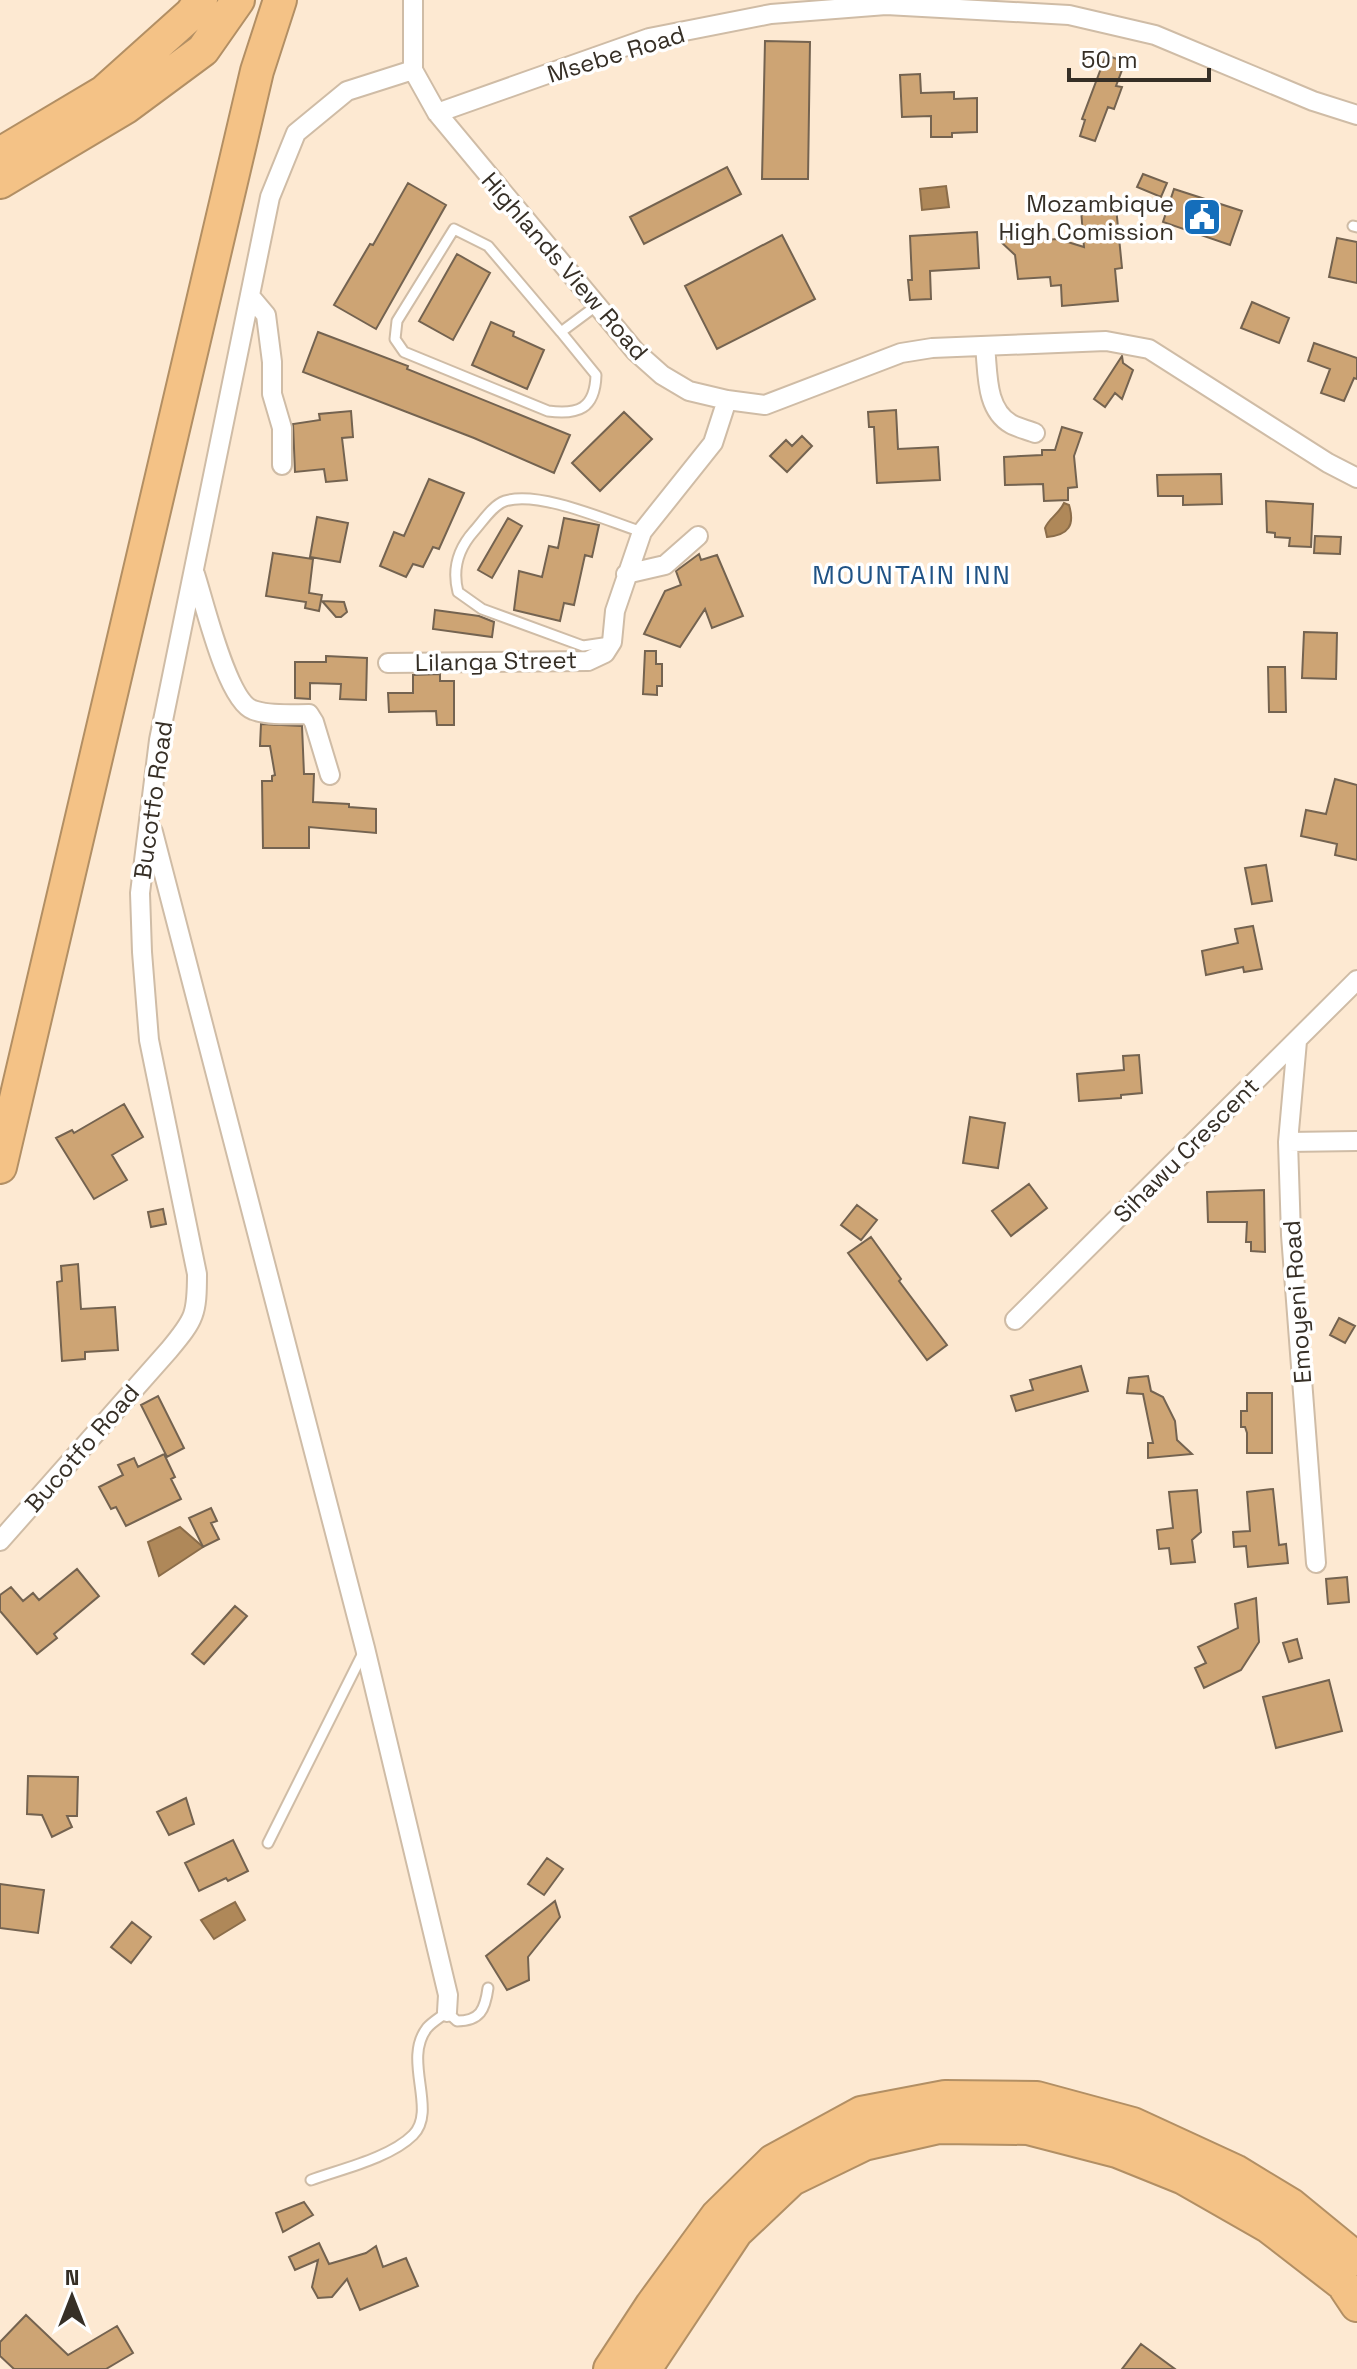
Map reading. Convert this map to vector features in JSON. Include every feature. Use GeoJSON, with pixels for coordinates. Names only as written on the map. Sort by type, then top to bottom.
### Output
{"type":"FeatureCollection","features":[{"type":"Feature","properties":{"kind":"highway"},"geometry":{"type":"LineString","coordinates":[[0,154],[104,92],[191,14],[201,0]]}},
{"type":"Feature","properties":{"kind":"highway"},"geometry":{"type":"LineString","coordinates":[[0,182],[126,107],[203,50],[238,0]]}},
{"type":"Feature","properties":{"kind":"highway"},"geometry":{"type":"LineString","coordinates":[[0,1167],[257,71],[280,0]]}},
{"type":"Feature","properties":{"kind":"highway"},"geometry":{"type":"LineString","coordinates":[[0,142],[104,92]]}},
{"type":"Feature","properties":{"kind":"highway"},"geometry":{"type":"LineString","coordinates":[[610,2369],[717,2216],[773,2161],[861,2113],[945,2097],[1037,2098],[1133,2124],[1235,2171],[1291,2205],[1352,2251]]}},
{"type":"Feature","properties":{"kind":"highway"},"geometry":{"type":"LineString","coordinates":[[645,2369],[736,2232],[792,2179],[864,2144],[939,2127],[1028,2128],[1117,2151],[1184,2178],[1268,2226],[1343,2284],[1357,2305]]}},
{"type":"Feature","properties":{"kind":"highway"},"geometry":{"type":"LineString","coordinates":[[653,2369],[676,2322]]}},
{"type":"Feature","properties":{"kind":"street","name":"Highlands View Road"},"geometry":{"type":"LineString","coordinates":[[413,0],[413,70],[437,113],[635,351],[662,375],[689,391],[765,405],[901,353],[1091,341],[1149,349],[1328,463],[1357,478]]}},
{"type":"Feature","properties":{"kind":"street","name":"Msebe Road"},"geometry":{"type":"LineString","coordinates":[[437,113],[649,38],[771,14],[886,5],[1083,18],[1155,35],[1313,101],[1357,115]]}},
{"type":"Feature","properties":{"kind":"street","name":"Bucotfo Road"},"geometry":{"type":"LineString","coordinates":[[0,1541],[169,1350],[197,1309],[197,1274],[149,1040],[142,952],[140,893],[159,740],[270,197],[296,133],[347,91],[413,70]]}},
{"type":"Feature","properties":{"kind":"street"},"geometry":{"type":"LineString","coordinates":[[250,296],[266,315],[272,362],[272,394],[282,428],[282,465]]}},
{"type":"Feature","properties":{"kind":"street"},"geometry":{"type":"LineString","coordinates":[[985,346],[996,412],[1012,425],[1035,433]]}},
{"type":"Feature","properties":{"kind":"street","name":"Lilanga Street"},"geometry":{"type":"LineString","coordinates":[[388,663],[588,661],[605,653],[612,642],[615,611],[642,532],[713,443],[727,400]]}},
{"type":"Feature","properties":{"kind":"street"},"geometry":{"type":"LineString","coordinates":[[626,574],[665,565],[698,536]]}},
{"type":"Feature","properties":{"kind":"street"},"geometry":{"type":"LineString","coordinates":[[194,571],[236,696],[251,710],[309,714],[330,775]]}},
{"type":"Feature","properties":{"kind":"street"},"geometry":{"type":"LineString","coordinates":[[150,822],[365,1648],[448,1995],[447,2012]]}},
{"type":"Feature","properties":{"kind":"street","name":"Sihawu Crescent"},"geometry":{"type":"LineString","coordinates":[[1015,1320],[1357,980]]}},
{"type":"Feature","properties":{"kind":"street","name":"Emoyeni Road"},"geometry":{"type":"LineString","coordinates":[[1297,1041],[1288,1142],[1291,1235],[1316,1563]]}},
{"type":"Feature","properties":{"kind":"street"},"geometry":{"type":"LineString","coordinates":[[1288,1142],[1357,1141]]}},
{"type":"Feature","properties":{"kind":"lane"},"geometry":{"type":"LineString","coordinates":[[454,229],[488,246],[561,332],[596,375],[596,389],[588,404],[569,414],[548,411],[404,352],[395,339],[397,321],[454,229]]}},
{"type":"Feature","properties":{"kind":"lane"},"geometry":{"type":"LineString","coordinates":[[561,332],[596,306]]}},
{"type":"Feature","properties":{"kind":"lane"},"geometry":{"type":"LineString","coordinates":[[612,642],[583,646],[482,609],[458,592],[455,572],[463,544],[502,502],[522,498],[544,500],[642,532]]}},
{"type":"Feature","properties":{"kind":"lane"},"geometry":{"type":"LineString","coordinates":[[268,1843],[365,1648]]}},
{"type":"Feature","properties":{"kind":"lane"},"geometry":{"type":"LineString","coordinates":[[311,2180],[391,2150],[414,2134],[421,2119],[422,2104],[417,2072],[418,2047],[428,2027],[447,2012],[457,2021],[470,2021],[480,2013],[487,2001],[488,1988]]}},
{"type":"Feature","properties":{"kind":"shaded area"},"geometry":{"type":"Polygon","coordinates":[[[946,186],[949,207],[922,210],[920,189],[946,186]]]}},
{"type":"Feature","properties":{"kind":"shaded area"},"geometry":{"type":"Polygon","coordinates":[[[1064,503],[1069,505],[1071,512],[1068,528],[1061,534],[1047,537],[1045,528],[1064,503]]]}},
{"type":"Feature","properties":{"kind":"shaded area"},"geometry":{"type":"Polygon","coordinates":[[[180,1527],[203,1547],[159,1576],[148,1542],[180,1527]]]}},
{"type":"Feature","properties":{"kind":"shaded area"},"geometry":{"type":"Polygon","coordinates":[[[235,1902],[245,1920],[214,1939],[201,1920],[235,1902]]]}},
{"type":"Feature","properties":{"kind":"building"},"geometry":{"type":"Polygon","coordinates":[[[765,41],[810,42],[808,179],[762,179],[765,41]]]}},
{"type":"Feature","properties":{"kind":"building"},"geometry":{"type":"Polygon","coordinates":[[[1106,55],[1125,62],[1116,86],[1122,87],[1114,109],[1108,107],[1095,141],[1080,136],[1085,120],[1082,119],[1106,55]]]}},
{"type":"Feature","properties":{"kind":"building"},"geometry":{"type":"Polygon","coordinates":[[[920,74],[921,93],[954,92],[954,99],[977,98],[977,132],[931,137],[931,116],[902,117],[900,75],[920,74]]]}},
{"type":"Feature","properties":{"kind":"building"},"geometry":{"type":"Polygon","coordinates":[[[727,167],[741,194],[644,244],[630,217],[727,167]]]}},
{"type":"Feature","properties":{"kind":"building"},"geometry":{"type":"Polygon","coordinates":[[[1143,174],[1167,183],[1161,197],[1137,187],[1143,174]]]}},
{"type":"Feature","properties":{"kind":"building"},"geometry":{"type":"Polygon","coordinates":[[[408,183],[446,205],[376,329],[334,305],[408,183]]]}},
{"type":"Feature","properties":{"kind":"building","name":"Mozambique High Comission"},"geometry":{"type":"Polygon","coordinates":[[[1174,189],[1242,211],[1230,245],[1163,222],[1174,189]]]}},
{"type":"Feature","properties":{"kind":"building"},"geometry":{"type":"Polygon","coordinates":[[[1116,207],[1122,268],[1115,269],[1118,301],[1062,306],[1061,285],[1051,286],[1050,277],[1018,279],[1015,255],[1001,242],[1012,231],[1025,241],[1058,239],[1084,247],[1081,210],[1116,207]]]}},
{"type":"Feature","properties":{"kind":"building"},"geometry":{"type":"Polygon","coordinates":[[[977,232],[979,268],[930,271],[931,299],[910,300],[910,236],[977,232]]]}},
{"type":"Feature","properties":{"kind":"building"},"geometry":{"type":"Polygon","coordinates":[[[782,235],[815,299],[717,349],[685,286],[782,235]]]}},
{"type":"Feature","properties":{"kind":"building"},"geometry":{"type":"Polygon","coordinates":[[[1337,238],[1357,242],[1357,283],[1329,277],[1337,238]]]}},
{"type":"Feature","properties":{"kind":"building"},"geometry":{"type":"Polygon","coordinates":[[[457,254],[490,273],[453,340],[419,321],[457,254]]]}},
{"type":"Feature","properties":{"kind":"building"},"geometry":{"type":"Polygon","coordinates":[[[1252,302],[1289,318],[1279,343],[1241,328],[1252,302]]]}},
{"type":"Feature","properties":{"kind":"building"},"geometry":{"type":"Polygon","coordinates":[[[491,322],[544,350],[527,389],[472,365],[491,322]]]}},
{"type":"Feature","properties":{"kind":"building"},"geometry":{"type":"Polygon","coordinates":[[[318,332],[408,366],[407,369],[570,435],[554,473],[474,438],[303,372],[318,332]]]}},
{"type":"Feature","properties":{"kind":"building"},"geometry":{"type":"Polygon","coordinates":[[[1314,343],[1357,358],[1357,379],[1354,378],[1344,401],[1321,393],[1330,369],[1308,361],[1314,343]]]}},
{"type":"Feature","properties":{"kind":"building"},"geometry":{"type":"Polygon","coordinates":[[[1122,356],[1123,363],[1133,370],[1122,399],[1115,393],[1105,407],[1094,399],[1122,356]]]}},
{"type":"Feature","properties":{"kind":"building"},"geometry":{"type":"Polygon","coordinates":[[[896,410],[898,449],[938,447],[940,480],[877,483],[874,427],[869,427],[868,412],[896,410]]]}},
{"type":"Feature","properties":{"kind":"building"},"geometry":{"type":"Polygon","coordinates":[[[351,411],[353,437],[342,438],[347,480],[326,482],[324,469],[295,472],[293,424],[320,420],[319,414],[351,411]]]}},
{"type":"Feature","properties":{"kind":"building"},"geometry":{"type":"Polygon","coordinates":[[[624,412],[652,439],[600,491],[572,463],[624,412]]]}},
{"type":"Feature","properties":{"kind":"building"},"geometry":{"type":"Polygon","coordinates":[[[1062,427],[1082,433],[1074,456],[1077,487],[1068,488],[1068,500],[1044,501],[1043,484],[1005,485],[1004,457],[1042,455],[1042,450],[1055,450],[1062,427]]]}},
{"type":"Feature","properties":{"kind":"building"},"geometry":{"type":"Polygon","coordinates":[[[802,436],[812,446],[787,472],[770,456],[786,440],[792,446],[802,436]]]}},
{"type":"Feature","properties":{"kind":"building"},"geometry":{"type":"Polygon","coordinates":[[[1221,474],[1222,504],[1183,505],[1183,496],[1158,496],[1157,475],[1221,474]]]}},
{"type":"Feature","properties":{"kind":"building"},"geometry":{"type":"Polygon","coordinates":[[[429,479],[464,493],[439,549],[433,547],[423,567],[413,564],[406,577],[380,566],[394,532],[404,536],[429,479]]]}},
{"type":"Feature","properties":{"kind":"building"},"geometry":{"type":"Polygon","coordinates":[[[1266,501],[1313,504],[1311,547],[1289,546],[1290,538],[1275,537],[1275,533],[1267,532],[1266,501]]]}},
{"type":"Feature","properties":{"kind":"building"},"geometry":{"type":"Polygon","coordinates":[[[317,517],[348,523],[340,562],[310,557],[317,517]]]}},
{"type":"Feature","properties":{"kind":"building"},"geometry":{"type":"Polygon","coordinates":[[[508,518],[522,526],[492,578],[478,570],[508,518]]]}},
{"type":"Feature","properties":{"kind":"building"},"geometry":{"type":"Polygon","coordinates":[[[564,518],[599,525],[592,557],[585,555],[574,605],[564,603],[560,621],[514,610],[519,571],[542,577],[549,546],[558,548],[564,518]]]}},
{"type":"Feature","properties":{"kind":"building"},"geometry":{"type":"Polygon","coordinates":[[[1315,536],[1341,537],[1340,554],[1314,553],[1315,536]]]}},
{"type":"Feature","properties":{"kind":"building"},"geometry":{"type":"Polygon","coordinates":[[[273,553],[313,559],[309,593],[322,595],[319,611],[305,608],[306,602],[266,596],[273,553]]]}},
{"type":"Feature","properties":{"kind":"building"},"geometry":{"type":"Polygon","coordinates":[[[699,554],[701,560],[717,555],[743,616],[712,628],[705,609],[680,647],[644,634],[665,591],[681,585],[676,571],[699,554]]]}},
{"type":"Feature","properties":{"kind":"building"},"geometry":{"type":"Polygon","coordinates":[[[322,601],[344,602],[347,612],[336,617],[322,601]]]}},
{"type":"Feature","properties":{"kind":"building"},"geometry":{"type":"Polygon","coordinates":[[[435,610],[479,616],[494,622],[492,637],[433,629],[435,610]]]}},
{"type":"Feature","properties":{"kind":"building"},"geometry":{"type":"Polygon","coordinates":[[[1304,632],[1337,633],[1336,679],[1302,678],[1304,632]]]}},
{"type":"Feature","properties":{"kind":"building"},"geometry":{"type":"Polygon","coordinates":[[[645,651],[656,651],[656,664],[662,664],[662,686],[657,686],[657,695],[643,694],[645,651]]]}},
{"type":"Feature","properties":{"kind":"building"},"geometry":{"type":"Polygon","coordinates":[[[326,656],[367,658],[366,700],[340,699],[341,684],[310,683],[310,699],[295,698],[295,662],[326,662],[326,656]]]}},
{"type":"Feature","properties":{"kind":"building"},"geometry":{"type":"Polygon","coordinates":[[[1268,667],[1285,667],[1286,712],[1269,712],[1268,667]]]}},
{"type":"Feature","properties":{"kind":"building"},"geometry":{"type":"Polygon","coordinates":[[[440,674],[440,681],[454,681],[454,725],[437,725],[436,711],[389,712],[388,693],[413,693],[413,675],[440,674]]]}},
{"type":"Feature","properties":{"kind":"building"},"geometry":{"type":"Polygon","coordinates":[[[261,724],[302,726],[304,774],[314,774],[313,802],[376,809],[376,833],[309,827],[309,848],[263,848],[262,781],[272,781],[275,775],[270,746],[260,746],[261,724]]]}},
{"type":"Feature","properties":{"kind":"building"},"geometry":{"type":"Polygon","coordinates":[[[1335,779],[1357,785],[1357,860],[1335,855],[1337,844],[1301,836],[1306,810],[1326,814],[1335,779]]]}},
{"type":"Feature","properties":{"kind":"building"},"geometry":{"type":"Polygon","coordinates":[[[1266,865],[1272,901],[1252,904],[1245,868],[1266,865]]]}},
{"type":"Feature","properties":{"kind":"building"},"geometry":{"type":"Polygon","coordinates":[[[1253,926],[1262,969],[1244,972],[1243,967],[1206,975],[1202,951],[1238,943],[1235,929],[1253,926]]]}},
{"type":"Feature","properties":{"kind":"building"},"geometry":{"type":"Polygon","coordinates":[[[1139,1055],[1142,1093],[1079,1101],[1077,1074],[1124,1070],[1123,1056],[1139,1055]]]}},
{"type":"Feature","properties":{"kind":"building"},"geometry":{"type":"Polygon","coordinates":[[[124,1104],[143,1137],[112,1155],[127,1180],[94,1199],[56,1138],[72,1130],[74,1133],[124,1104]]]}},
{"type":"Feature","properties":{"kind":"building"},"geometry":{"type":"Polygon","coordinates":[[[970,1117],[1005,1123],[998,1168],[963,1163],[970,1117]]]}},
{"type":"Feature","properties":{"kind":"building"},"geometry":{"type":"Polygon","coordinates":[[[1029,1184],[1047,1208],[1011,1236],[992,1211],[1029,1184]]]}},
{"type":"Feature","properties":{"kind":"building"},"geometry":{"type":"Polygon","coordinates":[[[1264,1190],[1265,1252],[1251,1251],[1251,1242],[1246,1242],[1247,1222],[1208,1222],[1207,1192],[1264,1190]]]}},
{"type":"Feature","properties":{"kind":"building"},"geometry":{"type":"Polygon","coordinates":[[[857,1205],[877,1220],[861,1240],[841,1225],[857,1205]]]}},
{"type":"Feature","properties":{"kind":"building"},"geometry":{"type":"Polygon","coordinates":[[[163,1209],[166,1224],[151,1227],[148,1212],[163,1209]]]}},
{"type":"Feature","properties":{"kind":"building"},"geometry":{"type":"Polygon","coordinates":[[[871,1237],[901,1279],[899,1281],[947,1345],[927,1360],[848,1253],[871,1237]]]}},
{"type":"Feature","properties":{"kind":"building"},"geometry":{"type":"Polygon","coordinates":[[[78,1264],[81,1309],[115,1307],[118,1350],[85,1352],[85,1359],[62,1361],[57,1282],[62,1281],[61,1266],[78,1264]]]}},
{"type":"Feature","properties":{"kind":"building"},"geometry":{"type":"Polygon","coordinates":[[[1339,1318],[1355,1326],[1345,1343],[1330,1335],[1339,1318]]]}},
{"type":"Feature","properties":{"kind":"building"},"geometry":{"type":"Polygon","coordinates":[[[1081,1366],[1088,1391],[1016,1411],[1011,1396],[1033,1390],[1030,1380],[1081,1366]]]}},
{"type":"Feature","properties":{"kind":"building"},"geometry":{"type":"Polygon","coordinates":[[[1148,1376],[1151,1391],[1163,1397],[1175,1421],[1177,1440],[1192,1454],[1148,1458],[1148,1443],[1153,1443],[1143,1394],[1127,1393],[1129,1378],[1148,1376]]]}},
{"type":"Feature","properties":{"kind":"building"},"geometry":{"type":"Polygon","coordinates":[[[1247,1393],[1272,1393],[1272,1453],[1247,1453],[1247,1433],[1245,1427],[1241,1427],[1241,1411],[1247,1411],[1247,1393]]]}},
{"type":"Feature","properties":{"kind":"building"},"geometry":{"type":"Polygon","coordinates":[[[158,1396],[184,1448],[167,1457],[141,1405],[158,1396]]]}},
{"type":"Feature","properties":{"kind":"building"},"geometry":{"type":"Polygon","coordinates":[[[164,1454],[181,1499],[126,1526],[116,1507],[111,1509],[99,1487],[123,1475],[118,1465],[134,1458],[138,1467],[164,1454]]]}},
{"type":"Feature","properties":{"kind":"building"},"geometry":{"type":"Polygon","coordinates":[[[1273,1489],[1279,1545],[1286,1544],[1288,1563],[1248,1567],[1246,1546],[1234,1547],[1233,1532],[1250,1531],[1247,1492],[1273,1489]]]}},
{"type":"Feature","properties":{"kind":"building"},"geometry":{"type":"Polygon","coordinates":[[[1197,1490],[1201,1532],[1192,1540],[1195,1562],[1171,1564],[1169,1548],[1159,1549],[1157,1530],[1173,1528],[1169,1492],[1197,1490]]]}},
{"type":"Feature","properties":{"kind":"building"},"geometry":{"type":"Polygon","coordinates":[[[211,1508],[217,1521],[211,1523],[219,1539],[203,1547],[189,1518],[211,1508]]]}},
{"type":"Feature","properties":{"kind":"building"},"geometry":{"type":"Polygon","coordinates":[[[77,1569],[99,1596],[54,1634],[57,1638],[37,1654],[0,1611],[0,1595],[11,1587],[23,1601],[33,1593],[39,1600],[77,1569]]]}},
{"type":"Feature","properties":{"kind":"building"},"geometry":{"type":"Polygon","coordinates":[[[1347,1577],[1349,1602],[1328,1604],[1326,1579],[1347,1577]]]}},
{"type":"Feature","properties":{"kind":"building"},"geometry":{"type":"Polygon","coordinates":[[[1256,1598],[1259,1642],[1241,1670],[1204,1688],[1195,1668],[1206,1663],[1198,1647],[1238,1628],[1235,1604],[1256,1598]]]}},
{"type":"Feature","properties":{"kind":"building"},"geometry":{"type":"Polygon","coordinates":[[[235,1606],[247,1616],[204,1664],[192,1654],[235,1606]]]}},
{"type":"Feature","properties":{"kind":"building"},"geometry":{"type":"Polygon","coordinates":[[[1297,1639],[1302,1658],[1289,1662],[1283,1643],[1297,1639]]]}},
{"type":"Feature","properties":{"kind":"building"},"geometry":{"type":"Polygon","coordinates":[[[1329,1680],[1342,1731],[1276,1748],[1263,1697],[1329,1680]]]}},
{"type":"Feature","properties":{"kind":"building"},"geometry":{"type":"Polygon","coordinates":[[[28,1776],[78,1777],[77,1816],[67,1816],[72,1827],[52,1837],[42,1815],[27,1814],[28,1776]]]}},
{"type":"Feature","properties":{"kind":"building"},"geometry":{"type":"Polygon","coordinates":[[[186,1798],[194,1824],[169,1835],[157,1812],[186,1798]]]}},
{"type":"Feature","properties":{"kind":"building"},"geometry":{"type":"Polygon","coordinates":[[[233,1840],[248,1871],[199,1891],[185,1863],[233,1840]]]}},
{"type":"Feature","properties":{"kind":"building"},"geometry":{"type":"Polygon","coordinates":[[[547,1858],[563,1869],[544,1895],[528,1884],[547,1858]]]}},
{"type":"Feature","properties":{"kind":"building"},"geometry":{"type":"Polygon","coordinates":[[[0,1884],[44,1890],[38,1933],[0,1928],[0,1884]]]}},
{"type":"Feature","properties":{"kind":"building"},"geometry":{"type":"Polygon","coordinates":[[[555,1901],[560,1917],[528,1957],[529,1980],[507,1990],[486,1956],[555,1901]]]}},
{"type":"Feature","properties":{"kind":"building"},"geometry":{"type":"Polygon","coordinates":[[[132,1922],[151,1937],[131,1963],[111,1947],[132,1922]]]}},
{"type":"Feature","properties":{"kind":"building"},"geometry":{"type":"Polygon","coordinates":[[[304,2202],[313,2215],[283,2232],[276,2213],[304,2202]]]}},
{"type":"Feature","properties":{"kind":"building"},"geometry":{"type":"Polygon","coordinates":[[[319,2243],[329,2264],[366,2253],[376,2246],[383,2267],[406,2258],[418,2286],[360,2310],[347,2279],[332,2297],[318,2298],[312,2287],[318,2260],[295,2270],[289,2257],[319,2243]]]}},
{"type":"Feature","properties":{"kind":"building"},"geometry":{"type":"Polygon","coordinates":[[[26,2315],[68,2355],[117,2326],[133,2353],[106,2369],[14,2369],[0,2356],[0,2342],[26,2315]]]}},
{"type":"Feature","properties":{"kind":"building"},"geometry":{"type":"Polygon","coordinates":[[[1141,2344],[1175,2369],[1122,2369],[1141,2344]]]}},
{"type":"Feature","properties":{"kind":"place","name":"Mozambique High Comission"},"geometry":{"type":"Point","coordinates":[1202,217]}},
{"type":"Feature","properties":{"kind":"district","name":"MOUNTAIN INN"},"geometry":{"type":"Point","coordinates":[912,575]}}]}
